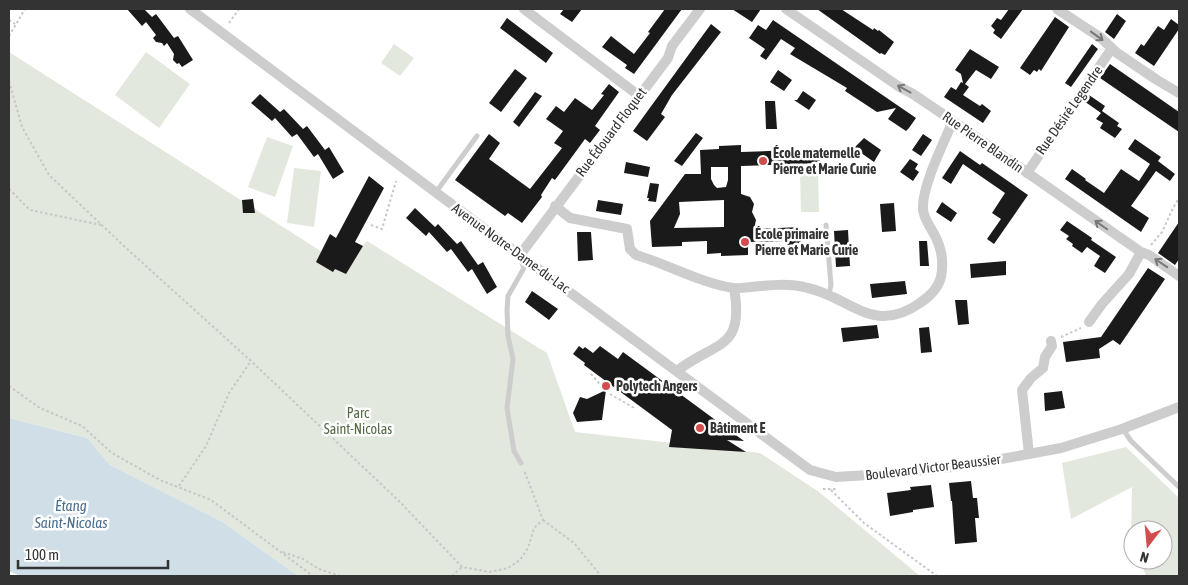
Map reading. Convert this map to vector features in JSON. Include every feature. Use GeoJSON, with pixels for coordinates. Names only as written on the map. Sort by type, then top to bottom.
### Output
{"type":"FeatureCollection","features":[{"type":"Feature","properties":{"kind":"street"},"geometry":{"type":"LineString","coordinates":[[524,9],[638,95]]}},
{"type":"Feature","properties":{"kind":"street","name":"Rue Édouard Floquet"},"geometry":{"type":"LineString","coordinates":[[520,255],[638,95],[668,58],[672,46],[700,9]]}},
{"type":"Feature","properties":{"kind":"street","name":"Rue Pierre Blandin"},"geometry":{"type":"LineString","coordinates":[[786,9],[1145,251],[1179,276]]}},
{"type":"Feature","properties":{"kind":"street"},"geometry":{"type":"LineString","coordinates":[[1057,9],[1101,38],[1157,80],[1179,93]]}},
{"type":"Feature","properties":{"kind":"street","name":"Avenue Notre-Dame-du-Lac"},"geometry":{"type":"LineString","coordinates":[[197,11],[520,255],[810,470],[836,477]]}},
{"type":"Feature","properties":{"kind":"street","name":"Rue Désiré Legendre"},"geometry":{"type":"LineString","coordinates":[[1027,173],[1112,48]]}},
{"type":"Feature","properties":{"kind":"street"},"geometry":{"type":"LineString","coordinates":[[555,206],[570,218],[627,228],[630,249],[636,255],[734,288],[787,285],[808,288],[829,294],[858,310],[887,316],[909,311],[934,292],[940,280],[943,256],[926,220],[923,202],[953,121]]}},
{"type":"Feature","properties":{"kind":"street"},"geometry":{"type":"LineString","coordinates":[[1089,322],[1102,304],[1129,274],[1145,251]]}},
{"type":"Feature","properties":{"kind":"street"},"geometry":{"type":"LineString","coordinates":[[677,371],[689,361],[712,351],[726,340],[734,328],[736,315],[734,288]]}},
{"type":"Feature","properties":{"kind":"street"},"geometry":{"type":"LineString","coordinates":[[1029,454],[1022,390],[1031,378],[1043,368],[1045,357],[1052,346],[1051,341]]}},
{"type":"Feature","properties":{"kind":"street","name":"Boulevard Victor Beaussier"},"geometry":{"type":"LineString","coordinates":[[836,477],[924,470],[1061,448],[1123,429],[1179,407]]}},
{"type":"Feature","properties":{"kind":"lane"},"geometry":{"type":"LineString","coordinates":[[436,192],[477,136]]}},
{"type":"Feature","properties":{"kind":"lane"},"geometry":{"type":"LineString","coordinates":[[826,225],[831,285],[829,294]]}},
{"type":"Feature","properties":{"kind":"lane"},"geometry":{"type":"LineString","coordinates":[[520,255],[524,268],[508,296],[508,336],[513,359],[506,408],[514,451],[521,463]]}},
{"type":"Feature","properties":{"kind":"lane"},"geometry":{"type":"LineString","coordinates":[[1123,429],[1131,442],[1179,487]]}},
{"type":"Feature","properties":{"kind":"path"},"geometry":{"type":"LineString","coordinates":[[9,36],[25,9]]}},
{"type":"Feature","properties":{"kind":"path"},"geometry":{"type":"LineString","coordinates":[[229,23],[239,9]]}},
{"type":"Feature","properties":{"kind":"path"},"geometry":{"type":"LineString","coordinates":[[9,20],[15,24]]}},
{"type":"Feature","properties":{"kind":"path"},"geometry":{"type":"LineString","coordinates":[[9,80],[22,127],[49,175],[251,361],[400,502],[462,567],[490,572],[508,568],[520,560],[528,548],[534,528],[543,520]]}},
{"type":"Feature","properties":{"kind":"path"},"geometry":{"type":"LineString","coordinates":[[371,225],[382,228],[396,181]]}},
{"type":"Feature","properties":{"kind":"path"},"geometry":{"type":"LineString","coordinates":[[9,189],[30,210],[101,224]]}},
{"type":"Feature","properties":{"kind":"path"},"geometry":{"type":"LineString","coordinates":[[1145,251],[1162,232],[1179,198]]}},
{"type":"Feature","properties":{"kind":"path"},"geometry":{"type":"LineString","coordinates":[[1051,341],[1072,333],[1089,322]]}},
{"type":"Feature","properties":{"kind":"path"},"geometry":{"type":"LineString","coordinates":[[179,487],[206,446],[229,393],[251,361]]}},
{"type":"Feature","properties":{"kind":"path"},"geometry":{"type":"LineString","coordinates":[[591,374],[605,390]]}},
{"type":"Feature","properties":{"kind":"path"},"geometry":{"type":"LineString","coordinates":[[9,386],[40,408],[82,426],[112,453],[160,480],[211,500],[313,576]]}},
{"type":"Feature","properties":{"kind":"path"},"geometry":{"type":"LineString","coordinates":[[610,394],[636,409]]}},
{"type":"Feature","properties":{"kind":"path"},"geometry":{"type":"LineString","coordinates":[[521,463],[543,520],[574,542],[601,576]]}},
{"type":"Feature","properties":{"kind":"path"},"geometry":{"type":"LineString","coordinates":[[823,489],[836,489]]}},
{"type":"Feature","properties":{"kind":"path"},"geometry":{"type":"LineString","coordinates":[[831,490],[864,524],[936,576]]}},
{"type":"Feature","properties":{"kind":"path"},"geometry":{"type":"LineString","coordinates":[[280,550],[340,576]]}},
{"type":"Feature","properties":{"kind":"path"},"geometry":{"type":"LineString","coordinates":[[452,576],[462,567]]}},
{"type":"Feature","properties":{"kind":"green space"},"geometry":{"type":"Polygon","coordinates":[[[394,44],[414,58],[400,76],[381,63],[394,44]]]}},
{"type":"Feature","properties":{"kind":"green space","name":"Parc Saint-Nicolas"},"geometry":{"type":"Polygon","coordinates":[[[9,52],[344,266],[367,241],[547,353],[575,432],[760,453],[819,492],[920,576],[298,576],[221,521],[110,465],[87,438],[9,418],[9,52]]]}},
{"type":"Feature","properties":{"kind":"green space"},"geometry":{"type":"Polygon","coordinates":[[[146,52],[190,84],[159,128],[115,95],[146,52]]]}},
{"type":"Feature","properties":{"kind":"green space"},"geometry":{"type":"Polygon","coordinates":[[[267,137],[293,146],[275,197],[248,187],[267,137]]]}},
{"type":"Feature","properties":{"kind":"green space"},"geometry":{"type":"Polygon","coordinates":[[[294,168],[321,171],[314,227],[287,223],[294,168]]]}},
{"type":"Feature","properties":{"kind":"green space"},"geometry":{"type":"Polygon","coordinates":[[[818,172],[819,212],[801,212],[800,173],[818,172]]]}},
{"type":"Feature","properties":{"kind":"green space"},"geometry":{"type":"Polygon","coordinates":[[[1126,447],[1179,498],[1179,576],[1146,576],[1144,570],[1173,570],[1173,520],[1131,520],[1132,487],[1071,519],[1062,463],[1126,447]]]}},
{"type":"Feature","properties":{"kind":"water","name":"Étang Saint-Nicolas"},"geometry":{"type":"Polygon","coordinates":[[[9,418],[87,438],[110,465],[221,521],[298,576],[20,576],[9,571],[9,418]]]}},
{"type":"Feature","properties":{"kind":"building"},"geometry":{"type":"Polygon","coordinates":[[[127,9],[144,9],[152,17],[156,14],[174,38],[178,36],[193,60],[182,67],[179,63],[177,64],[173,60],[174,54],[167,43],[164,46],[162,43],[156,42],[153,38],[156,35],[146,22],[142,26],[127,9]]]}},
{"type":"Feature","properties":{"kind":"building"},"geometry":{"type":"Polygon","coordinates":[[[564,9],[582,9],[572,22],[560,14],[564,9]]]}},
{"type":"Feature","properties":{"kind":"building"},"geometry":{"type":"Polygon","coordinates":[[[665,9],[682,9],[634,74],[625,68],[627,65],[602,47],[611,36],[634,54],[665,9]]]}},
{"type":"Feature","properties":{"kind":"building"},"geometry":{"type":"Polygon","coordinates":[[[732,9],[761,9],[752,22],[732,9]]]}},
{"type":"Feature","properties":{"kind":"building"},"geometry":{"type":"Polygon","coordinates":[[[817,9],[841,9],[873,30],[874,28],[879,30],[894,42],[885,55],[880,54],[817,9]]]}},
{"type":"Feature","properties":{"kind":"building"},"geometry":{"type":"Polygon","coordinates":[[[1009,9],[1023,9],[1001,39],[993,33],[995,30],[991,26],[997,18],[1001,20],[1009,9]]]}},
{"type":"Feature","properties":{"kind":"building"},"geometry":{"type":"Polygon","coordinates":[[[1117,14],[1126,21],[1114,39],[1105,32],[1117,14]]]}},
{"type":"Feature","properties":{"kind":"building"},"geometry":{"type":"Polygon","coordinates":[[[1055,17],[1069,27],[1041,71],[1039,69],[1037,72],[1034,70],[1030,75],[1020,68],[1055,17]]]}},
{"type":"Feature","properties":{"kind":"building"},"geometry":{"type":"Polygon","coordinates":[[[507,18],[553,53],[546,63],[500,28],[507,18]]]}},
{"type":"Feature","properties":{"kind":"building"},"geometry":{"type":"Polygon","coordinates":[[[1171,19],[1179,25],[1179,29],[1154,66],[1135,53],[1141,44],[1144,46],[1158,26],[1164,30],[1171,19]]]}},
{"type":"Feature","properties":{"kind":"building"},"geometry":{"type":"Polygon","coordinates":[[[773,20],[916,118],[909,128],[906,131],[888,119],[896,108],[877,112],[845,91],[847,88],[790,54],[795,48],[781,39],[766,60],[760,56],[765,49],[749,38],[758,25],[766,30],[773,20]]]}},
{"type":"Feature","properties":{"kind":"building"},"geometry":{"type":"Polygon","coordinates":[[[711,24],[721,32],[672,95],[661,114],[665,117],[647,141],[633,131],[711,24]]]}},
{"type":"Feature","properties":{"kind":"building"},"geometry":{"type":"Polygon","coordinates":[[[1092,44],[1098,49],[1071,87],[1065,83],[1092,44]]]}},
{"type":"Feature","properties":{"kind":"building"},"geometry":{"type":"Polygon","coordinates":[[[970,49],[999,67],[991,79],[976,70],[965,84],[969,87],[963,95],[980,106],[982,104],[991,111],[983,123],[944,97],[951,87],[956,90],[961,82],[963,83],[961,74],[955,70],[970,49]]]}},
{"type":"Feature","properties":{"kind":"building"},"geometry":{"type":"Polygon","coordinates":[[[1110,64],[1179,112],[1179,132],[1100,78],[1110,64]]]}},
{"type":"Feature","properties":{"kind":"building"},"geometry":{"type":"Polygon","coordinates":[[[515,69],[527,78],[501,112],[489,103],[515,69]]]}},
{"type":"Feature","properties":{"kind":"building"},"geometry":{"type":"Polygon","coordinates":[[[778,70],[792,80],[784,91],[770,82],[778,70]]]}},
{"type":"Feature","properties":{"kind":"building"},"geometry":{"type":"Polygon","coordinates":[[[609,84],[619,92],[595,126],[600,130],[590,143],[585,139],[555,180],[552,178],[541,195],[542,197],[522,223],[508,213],[505,216],[455,180],[489,134],[500,143],[489,159],[530,189],[562,148],[554,143],[563,131],[546,119],[556,106],[564,112],[575,98],[592,110],[604,95],[601,94],[609,84]]]}},
{"type":"Feature","properties":{"kind":"building"},"geometry":{"type":"Polygon","coordinates":[[[803,91],[816,100],[809,110],[794,100],[797,100],[803,91]]]}},
{"type":"Feature","properties":{"kind":"building"},"geometry":{"type":"Polygon","coordinates":[[[535,92],[542,96],[519,127],[513,122],[535,92]]]}},
{"type":"Feature","properties":{"kind":"building"},"geometry":{"type":"Polygon","coordinates":[[[260,94],[280,112],[284,109],[303,129],[307,126],[325,150],[329,147],[344,172],[333,179],[318,154],[314,157],[297,134],[292,137],[275,118],[272,121],[251,103],[260,94]]]}},
{"type":"Feature","properties":{"kind":"building"},"geometry":{"type":"Polygon","coordinates":[[[1089,95],[1105,106],[1102,111],[1119,123],[1117,126],[1122,129],[1115,138],[1100,128],[1103,123],[1096,119],[1101,113],[1084,101],[1089,95]]]}},
{"type":"Feature","properties":{"kind":"building"},"geometry":{"type":"Polygon","coordinates":[[[765,101],[775,101],[777,129],[766,129],[765,101]]]}},
{"type":"Feature","properties":{"kind":"building"},"geometry":{"type":"Polygon","coordinates":[[[696,133],[703,138],[682,166],[674,161],[696,133]]]}},
{"type":"Feature","properties":{"kind":"building"},"geometry":{"type":"Polygon","coordinates":[[[923,134],[932,140],[921,156],[912,150],[923,134]]]}},
{"type":"Feature","properties":{"kind":"building"},"geometry":{"type":"Polygon","coordinates":[[[864,138],[881,150],[874,162],[854,148],[864,138]]]}},
{"type":"Feature","properties":{"kind":"building"},"geometry":{"type":"Polygon","coordinates":[[[1135,139],[1161,157],[1158,161],[1175,174],[1170,181],[1156,171],[1131,206],[1149,218],[1141,232],[1065,179],[1072,169],[1104,193],[1121,169],[1139,181],[1150,164],[1128,149],[1135,139]]]}},
{"type":"Feature","properties":{"kind":"building"},"geometry":{"type":"Polygon","coordinates":[[[741,145],[741,152],[820,149],[820,163],[741,166],[741,194],[750,197],[754,204],[752,212],[756,220],[754,229],[800,227],[801,244],[787,245],[787,241],[748,242],[748,255],[721,256],[721,253],[707,254],[707,241],[682,242],[682,246],[652,247],[650,221],[685,174],[701,174],[700,150],[719,149],[719,146],[741,145]],[[711,167],[711,179],[714,185],[717,188],[726,187],[728,167],[711,167]],[[724,200],[679,202],[680,214],[674,228],[724,227],[724,200]]]}},
{"type":"Feature","properties":{"kind":"building"},"geometry":{"type":"Polygon","coordinates":[[[960,151],[980,165],[982,163],[1028,195],[994,244],[987,239],[1001,219],[992,213],[1005,193],[963,164],[951,184],[942,178],[960,151]]]}},
{"type":"Feature","properties":{"kind":"building"},"geometry":{"type":"Polygon","coordinates":[[[910,159],[918,164],[915,169],[919,172],[913,181],[900,172],[910,159]]]}},
{"type":"Feature","properties":{"kind":"building"},"geometry":{"type":"Polygon","coordinates":[[[626,162],[650,167],[648,177],[624,173],[626,162]]]}},
{"type":"Feature","properties":{"kind":"building"},"geometry":{"type":"Polygon","coordinates":[[[369,176],[384,188],[355,242],[363,246],[346,274],[335,269],[333,272],[316,262],[330,234],[336,238],[369,176]]]}},
{"type":"Feature","properties":{"kind":"building"},"geometry":{"type":"Polygon","coordinates":[[[650,183],[659,184],[656,202],[648,201],[649,198],[647,198],[650,183]]]}},
{"type":"Feature","properties":{"kind":"building"},"geometry":{"type":"Polygon","coordinates":[[[253,199],[255,213],[243,213],[242,200],[253,199]]]}},
{"type":"Feature","properties":{"kind":"building"},"geometry":{"type":"Polygon","coordinates":[[[598,200],[623,204],[621,215],[596,211],[598,200]]]}},
{"type":"Feature","properties":{"kind":"building"},"geometry":{"type":"Polygon","coordinates":[[[942,202],[957,213],[951,222],[936,212],[942,202]]]}},
{"type":"Feature","properties":{"kind":"building"},"geometry":{"type":"Polygon","coordinates":[[[894,203],[896,231],[882,232],[880,204],[894,203]]]}},
{"type":"Feature","properties":{"kind":"building"},"geometry":{"type":"Polygon","coordinates":[[[415,208],[435,227],[438,224],[457,244],[461,241],[478,265],[483,262],[497,287],[487,294],[472,269],[468,272],[451,249],[447,252],[429,232],[426,236],[406,218],[415,208]]]}},
{"type":"Feature","properties":{"kind":"building"},"geometry":{"type":"Polygon","coordinates":[[[1067,221],[1116,257],[1105,273],[1094,266],[1100,256],[1087,247],[1082,253],[1066,239],[1069,236],[1060,230],[1067,221]]]}},
{"type":"Feature","properties":{"kind":"building"},"geometry":{"type":"Polygon","coordinates":[[[1179,222],[1179,259],[1175,265],[1158,253],[1179,222]]]}},
{"type":"Feature","properties":{"kind":"building"},"geometry":{"type":"Polygon","coordinates":[[[848,230],[850,266],[836,267],[834,231],[848,230]]]}},
{"type":"Feature","properties":{"kind":"building"},"geometry":{"type":"Polygon","coordinates":[[[577,232],[591,232],[593,260],[578,261],[577,232]]]}},
{"type":"Feature","properties":{"kind":"building"},"geometry":{"type":"Polygon","coordinates":[[[919,241],[927,241],[929,266],[920,266],[919,241]]]}},
{"type":"Feature","properties":{"kind":"building"},"geometry":{"type":"Polygon","coordinates":[[[1006,261],[1006,275],[971,278],[970,264],[1006,261]]]}},
{"type":"Feature","properties":{"kind":"building"},"geometry":{"type":"Polygon","coordinates":[[[1148,268],[1165,279],[1120,345],[1113,340],[1099,349],[1100,358],[1066,362],[1063,342],[1101,337],[1148,268]]]}},
{"type":"Feature","properties":{"kind":"building"},"geometry":{"type":"Polygon","coordinates":[[[905,281],[907,294],[872,298],[870,284],[905,281]]]}},
{"type":"Feature","properties":{"kind":"building"},"geometry":{"type":"Polygon","coordinates":[[[532,291],[558,309],[549,320],[525,302],[532,291]]]}},
{"type":"Feature","properties":{"kind":"building"},"geometry":{"type":"Polygon","coordinates":[[[955,300],[967,300],[969,324],[958,325],[955,300]]]}},
{"type":"Feature","properties":{"kind":"building"},"geometry":{"type":"Polygon","coordinates":[[[877,325],[879,338],[843,342],[841,328],[877,325]]]}},
{"type":"Feature","properties":{"kind":"building"},"geometry":{"type":"Polygon","coordinates":[[[929,327],[932,352],[921,353],[919,328],[929,327]]]}},
{"type":"Feature","properties":{"kind":"building"},"geometry":{"type":"Polygon","coordinates":[[[579,346],[583,349],[585,347],[593,353],[600,346],[618,359],[623,352],[744,441],[727,440],[746,452],[669,447],[672,430],[584,365],[585,363],[573,354],[579,346]]]}},
{"type":"Feature","properties":{"kind":"building"},"geometry":{"type":"Polygon","coordinates":[[[606,390],[602,420],[577,422],[573,413],[580,397],[587,399],[606,390]]]}},
{"type":"Feature","properties":{"kind":"building"},"geometry":{"type":"Polygon","coordinates":[[[1062,391],[1065,408],[1045,411],[1044,393],[1062,391]]]}},
{"type":"Feature","properties":{"kind":"building"},"geometry":{"type":"Polygon","coordinates":[[[971,481],[973,498],[977,498],[979,518],[975,518],[977,542],[955,544],[949,483],[971,481]]]}},
{"type":"Feature","properties":{"kind":"building"},"geometry":{"type":"Polygon","coordinates":[[[931,485],[934,507],[890,516],[887,493],[911,490],[910,487],[931,485]]]}},
{"type":"Feature","properties":{"kind":"place","name":"École maternelle Pierre et Marie Curie"},"geometry":{"type":"Point","coordinates":[763,161]}},
{"type":"Feature","properties":{"kind":"place","name":"École primaire Pierre et Marie Curie"},"geometry":{"type":"Point","coordinates":[745,242]}},
{"type":"Feature","properties":{"kind":"place","name":"Polytech Angers"},"geometry":{"type":"Point","coordinates":[606,386]}},
{"type":"Feature","properties":{"kind":"place","name":"Bâtiment E"},"geometry":{"type":"Point","coordinates":[700,428]}}]}
